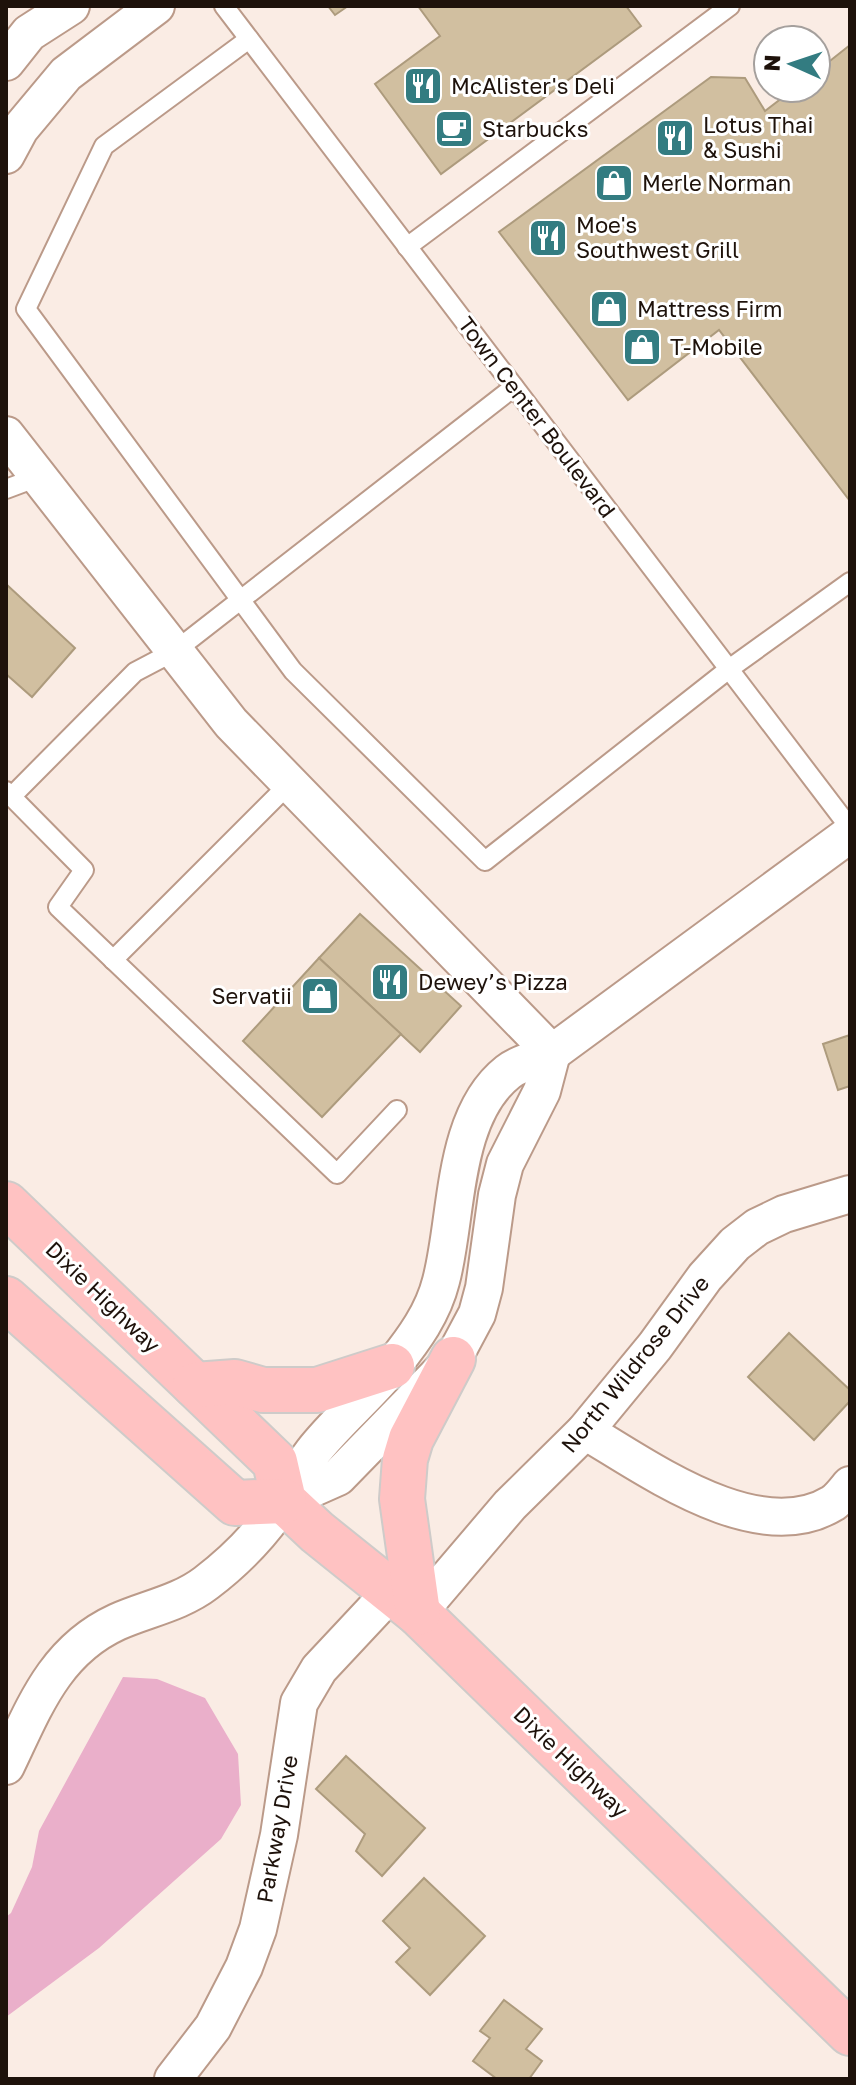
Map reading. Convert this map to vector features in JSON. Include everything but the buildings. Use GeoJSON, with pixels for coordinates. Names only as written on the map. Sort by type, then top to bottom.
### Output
{"type":"FeatureCollection","features":[{"type":"Feature","properties":{"kind":"main road","name":"Dixie Highway"},"geometry":{"type":"LineString","coordinates":[[6,1204],[275,1462],[284,1501],[317,1532],[405,1602],[850,2033]]}},
{"type":"Feature","properties":{"kind":"main road"},"geometry":{"type":"LineString","coordinates":[[6,1299],[235,1503],[284,1501]]}},
{"type":"Feature","properties":{"kind":"main road"},"geometry":{"type":"LineString","coordinates":[[405,1602],[402,1499],[405,1459],[411,1439],[453,1359]]}},
{"type":"Feature","properties":{"kind":"main road"},"geometry":{"type":"LineString","coordinates":[[195,1385],[235,1382],[263,1390],[317,1390],[392,1366]]}},
{"type":"Feature","properties":{"kind":"street"},"geometry":{"type":"LineString","coordinates":[[6,62],[29,33],[71,6]]}},
{"type":"Feature","properties":{"kind":"street"},"geometry":{"type":"LineString","coordinates":[[6,155],[20,129],[66,74],[156,6]]}},
{"type":"Feature","properties":{"kind":"street"},"geometry":{"type":"LineString","coordinates":[[6,435],[22,483],[175,651],[231,723],[552,1053],[542,1091],[505,1164],[497,1195],[484,1288],[477,1314],[453,1359],[338,1477],[284,1501]]}},
{"type":"Feature","properties":{"kind":"street","name":"Town Center Boulevard"},"geometry":{"type":"LineString","coordinates":[[6,1766],[47,1681],[67,1657],[86,1640],[116,1622],[179,1599],[204,1585],[243,1550],[284,1501],[311,1454],[392,1366],[420,1329],[441,1283],[460,1162],[468,1136],[483,1105],[510,1070],[552,1053],[850,831]]}},
{"type":"Feature","properties":{"kind":"street","name":"North Wildrose Drive"},"geometry":{"type":"LineString","coordinates":[[405,1602],[585,1431],[655,1346],[705,1277],[735,1244],[757,1227],[784,1214],[850,1194]]}},
{"type":"Feature","properties":{"kind":"street"},"geometry":{"type":"LineString","coordinates":[[585,1431],[707,1499],[759,1515],[788,1516],[807,1512],[833,1502],[850,1485]]}},
{"type":"Feature","properties":{"kind":"street","name":"Parkway Drive"},"geometry":{"type":"LineString","coordinates":[[173,2079],[213,2027],[244,1967],[258,1929],[279,1835],[299,1703],[319,1669],[405,1602]]}},
{"type":"Feature","properties":{"kind":"lane","name":"Town Center Boulevard"},"geometry":{"type":"LineString","coordinates":[[224,6],[850,831]]}},
{"type":"Feature","properties":{"kind":"lane"},"geometry":{"type":"LineString","coordinates":[[407,247],[719,9]]}},
{"type":"Feature","properties":{"kind":"lane"},"geometry":{"type":"LineString","coordinates":[[249,39],[104,146],[26,309],[293,671],[485,861],[729,669],[850,582]]}},
{"type":"Feature","properties":{"kind":"lane"},"geometry":{"type":"LineString","coordinates":[[397,1110],[337,1174],[58,907],[84,870],[9,794],[135,672],[175,651],[514,387]]}},
{"type":"Feature","properties":{"kind":"lane"},"geometry":{"type":"LineString","coordinates":[[113,960],[289,784]]}},
{"type":"Feature","properties":{"kind":"shaded area"},"geometry":{"type":"Polygon","coordinates":[[[123,1677],[157,1679],[205,1698],[238,1754],[241,1805],[221,1839],[99,1948],[6,2017],[6,1917],[11,1913],[32,1867],[39,1831],[123,1677]]]}},
{"type":"Feature","properties":{"kind":"place","name":"McAlister's Deli"},"geometry":{"type":"Point","coordinates":[423,86]}},
{"type":"Feature","properties":{"kind":"place","name":"Starbucks"},"geometry":{"type":"Point","coordinates":[454,129]}},
{"type":"Feature","properties":{"kind":"place","name":"Lotus Thai & Sushi"},"geometry":{"type":"Point","coordinates":[675,138]}},
{"type":"Feature","properties":{"kind":"place","name":"Merle Norman"},"geometry":{"type":"Point","coordinates":[614,183]}},
{"type":"Feature","properties":{"kind":"place","name":"Moe's Southwest Grill"},"geometry":{"type":"Point","coordinates":[548,238]}},
{"type":"Feature","properties":{"kind":"place","name":"Mattress Firm"},"geometry":{"type":"Point","coordinates":[609,309]}},
{"type":"Feature","properties":{"kind":"place","name":"T-Mobile"},"geometry":{"type":"Point","coordinates":[642,347]}},
{"type":"Feature","properties":{"kind":"place","name":"Dewey’s Pizza"},"geometry":{"type":"Point","coordinates":[390,982]}},
{"type":"Feature","properties":{"kind":"place","name":"Servatii"},"geometry":{"type":"Point","coordinates":[320,996]}}]}
